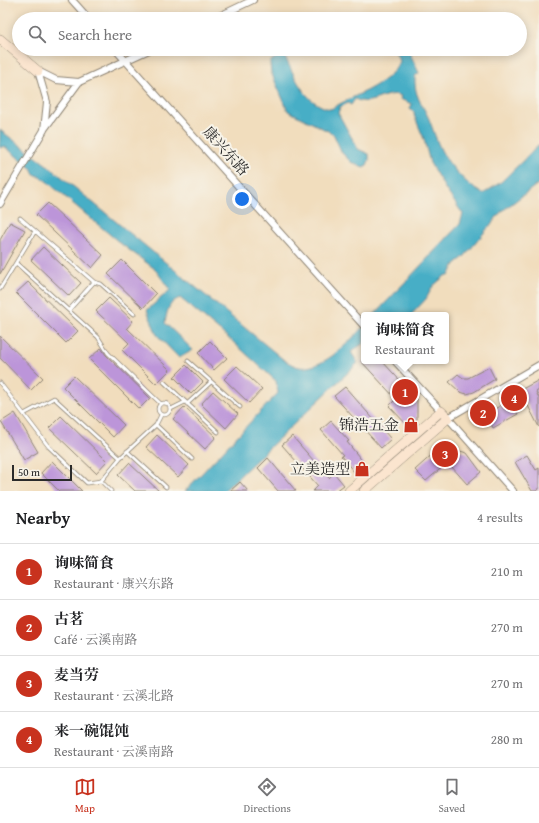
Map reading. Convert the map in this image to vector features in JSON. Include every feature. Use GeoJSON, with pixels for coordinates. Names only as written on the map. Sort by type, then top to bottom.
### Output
{"type":"FeatureCollection","features":[{"type":"Feature","properties":{"kind":"street"},"geometry":{"type":"LineString","coordinates":[[72,0],[83,12]]}},
{"type":"Feature","properties":{"kind":"street"},"geometry":{"type":"LineString","coordinates":[[228,12],[253,0]]}},
{"type":"Feature","properties":{"kind":"street"},"geometry":{"type":"LineString","coordinates":[[0,39],[12,49]]}},
{"type":"Feature","properties":{"kind":"street"},"geometry":{"type":"LineString","coordinates":[[20,56],[38,71],[56,80],[79,82],[136,56]]}},
{"type":"Feature","properties":{"kind":"street","name":"康兴东路"},"geometry":{"type":"LineString","coordinates":[[121,56],[361,322]]}},
{"type":"Feature","properties":{"kind":"street"},"geometry":{"type":"LineString","coordinates":[[38,71],[47,102],[44,130]]}},
{"type":"Feature","properties":{"kind":"street"},"geometry":{"type":"LineString","coordinates":[[0,204],[44,130],[79,82]]}},
{"type":"Feature","properties":{"kind":"street"},"geometry":{"type":"LineString","coordinates":[[398,364],[513,491]]}},
{"type":"Feature","properties":{"kind":"street"},"geometry":{"type":"LineString","coordinates":[[364,491],[448,418],[539,365]]}},
{"type":"Feature","properties":{"kind":"street"},"geometry":{"type":"LineString","coordinates":[[349,491],[441,411]]}},
{"type":"Feature","properties":{"kind":"lane"},"geometry":{"type":"LineString","coordinates":[[20,218],[94,282],[101,284],[134,314]]}},
{"type":"Feature","properties":{"kind":"lane"},"geometry":{"type":"LineString","coordinates":[[0,289],[35,231]]}},
{"type":"Feature","properties":{"kind":"lane"},"geometry":{"type":"LineString","coordinates":[[16,263],[98,337],[108,353],[161,404],[168,404],[171,409]]}},
{"type":"Feature","properties":{"kind":"lane"},"geometry":{"type":"LineString","coordinates":[[68,310],[94,282]]}},
{"type":"Feature","properties":{"kind":"lane"},"geometry":{"type":"LineString","coordinates":[[188,361],[240,407]]}},
{"type":"Feature","properties":{"kind":"lane"},"geometry":{"type":"LineString","coordinates":[[164,382],[218,432]]}},
{"type":"Feature","properties":{"kind":"lane"},"geometry":{"type":"LineString","coordinates":[[161,415],[164,416],[169,413],[171,409],[186,403],[211,382]]}},
{"type":"Feature","properties":{"kind":"lane"},"geometry":{"type":"LineString","coordinates":[[0,383],[49,447],[87,483],[101,481],[120,458],[156,425],[161,415]]}},
{"type":"Feature","properties":{"kind":"lane"},"geometry":{"type":"LineString","coordinates":[[24,414],[54,398],[120,458]]}},
{"type":"Feature","properties":{"kind":"lane"},"geometry":{"type":"LineString","coordinates":[[161,404],[157,409],[161,415]]}},
{"type":"Feature","properties":{"kind":"lane"},"geometry":{"type":"LineString","coordinates":[[156,425],[192,459]]}},
{"type":"Feature","properties":{"kind":"lane"},"geometry":{"type":"LineString","coordinates":[[127,451],[166,487]]}},
{"type":"Feature","properties":{"kind":"lane"},"geometry":{"type":"LineString","coordinates":[[101,481],[111,491]]}},
{"type":"Feature","properties":{"kind":"water"},"geometry":{"type":"Polygon","coordinates":[[[283,56],[298,83],[308,97],[322,107],[331,109],[387,78],[400,62],[397,56],[411,56],[419,73],[415,76],[417,94],[429,119],[439,146],[444,156],[465,181],[483,194],[501,182],[539,145],[539,183],[501,212],[464,257],[455,264],[449,276],[446,275],[433,286],[426,299],[414,312],[377,312],[460,224],[463,214],[446,190],[430,163],[424,139],[414,115],[415,113],[410,109],[412,104],[400,99],[401,96],[395,94],[367,101],[355,99],[351,105],[348,103],[340,107],[338,113],[358,149],[369,154],[367,165],[363,167],[351,162],[342,153],[334,135],[330,132],[288,111],[271,72],[270,64],[272,60],[283,56]]]}},
{"type":"Feature","properties":{"kind":"water"},"geometry":{"type":"Polygon","coordinates":[[[0,130],[51,168],[284,360],[295,366],[301,367],[315,365],[331,357],[361,329],[361,345],[351,352],[358,363],[224,491],[185,491],[278,393],[276,381],[232,341],[180,298],[173,302],[167,311],[165,323],[193,350],[179,358],[157,335],[147,310],[170,290],[155,269],[120,243],[45,180],[33,173],[32,169],[4,146],[0,148],[0,130]]]}},
{"type":"Feature","properties":{"kind":"building"},"geometry":{"type":"Polygon","coordinates":[[[48,203],[103,255],[92,268],[36,215],[48,203]]]}},
{"type":"Feature","properties":{"kind":"building"},"geometry":{"type":"Polygon","coordinates":[[[10,222],[25,230],[0,274],[0,240],[10,222]]]}},
{"type":"Feature","properties":{"kind":"building"},"geometry":{"type":"Polygon","coordinates":[[[43,247],[81,283],[69,296],[31,260],[43,247]]]}},
{"type":"Feature","properties":{"kind":"building"},"geometry":{"type":"Polygon","coordinates":[[[122,260],[156,294],[143,308],[108,274],[122,260]]]}},
{"type":"Feature","properties":{"kind":"building"},"geometry":{"type":"Polygon","coordinates":[[[28,282],[78,331],[66,343],[16,293],[28,282]]]}},
{"type":"Feature","properties":{"kind":"building"},"geometry":{"type":"Polygon","coordinates":[[[109,298],[133,321],[127,328],[170,370],[156,384],[122,350],[129,343],[96,311],[109,298]]]}},
{"type":"Feature","properties":{"kind":"building"},"geometry":{"type":"Polygon","coordinates":[[[0,336],[43,378],[31,390],[0,358],[0,336]]]}},
{"type":"Feature","properties":{"kind":"building"},"geometry":{"type":"Polygon","coordinates":[[[210,341],[227,358],[214,370],[198,353],[210,341]]]}},
{"type":"Feature","properties":{"kind":"building"},"geometry":{"type":"Polygon","coordinates":[[[101,348],[106,355],[150,398],[139,409],[89,359],[101,348]]]}},
{"type":"Feature","properties":{"kind":"building"},"geometry":{"type":"Polygon","coordinates":[[[364,364],[385,364],[417,399],[417,422],[410,428],[389,406],[396,399],[364,364]]]}},
{"type":"Feature","properties":{"kind":"building"},"geometry":{"type":"Polygon","coordinates":[[[186,365],[203,382],[191,394],[174,377],[186,365]]]}},
{"type":"Feature","properties":{"kind":"building"},"geometry":{"type":"Polygon","coordinates":[[[237,366],[262,389],[249,403],[224,379],[237,366]]]}},
{"type":"Feature","properties":{"kind":"building"},"geometry":{"type":"Polygon","coordinates":[[[489,367],[495,379],[474,392],[467,394],[460,392],[449,382],[458,374],[463,378],[468,378],[489,367]]]}},
{"type":"Feature","properties":{"kind":"building"},"geometry":{"type":"Polygon","coordinates":[[[74,376],[124,425],[113,437],[63,387],[74,376]]]}},
{"type":"Feature","properties":{"kind":"building"},"geometry":{"type":"Polygon","coordinates":[[[539,380],[539,390],[536,392],[539,398],[539,427],[524,398],[515,403],[511,395],[539,380]]]}},
{"type":"Feature","properties":{"kind":"building"},"geometry":{"type":"Polygon","coordinates":[[[345,387],[391,439],[381,448],[334,396],[345,387]]]}},
{"type":"Feature","properties":{"kind":"building"},"geometry":{"type":"Polygon","coordinates":[[[213,391],[238,414],[226,428],[201,404],[213,391]]]}},
{"type":"Feature","properties":{"kind":"building"},"geometry":{"type":"Polygon","coordinates":[[[510,400],[518,414],[493,428],[486,414],[510,400]]]}},
{"type":"Feature","properties":{"kind":"building"},"geometry":{"type":"Polygon","coordinates":[[[184,407],[216,437],[205,449],[173,419],[184,407]]]}},
{"type":"Feature","properties":{"kind":"building"},"geometry":{"type":"Polygon","coordinates":[[[15,413],[38,452],[24,460],[1,422],[15,413]]]}},
{"type":"Feature","properties":{"kind":"building"},"geometry":{"type":"Polygon","coordinates":[[[61,416],[107,461],[96,473],[49,428],[61,416]]]}},
{"type":"Feature","properties":{"kind":"building"},"geometry":{"type":"Polygon","coordinates":[[[331,421],[349,441],[347,442],[364,463],[354,472],[341,456],[343,455],[321,430],[331,421]]]}},
{"type":"Feature","properties":{"kind":"building"},"geometry":{"type":"Polygon","coordinates":[[[157,435],[189,465],[178,477],[146,447],[157,435]]]}},
{"type":"Feature","properties":{"kind":"building"},"geometry":{"type":"Polygon","coordinates":[[[292,436],[329,478],[334,473],[344,485],[336,491],[313,491],[318,486],[282,445],[292,436]]]}},
{"type":"Feature","properties":{"kind":"building"},"geometry":{"type":"Polygon","coordinates":[[[444,450],[467,453],[481,472],[467,484],[451,466],[445,465],[426,481],[415,470],[435,452],[444,450]]]}},
{"type":"Feature","properties":{"kind":"building"},"geometry":{"type":"Polygon","coordinates":[[[527,455],[536,470],[539,468],[539,489],[536,491],[532,491],[515,462],[527,455]]]}},
{"type":"Feature","properties":{"kind":"building"},"geometry":{"type":"Polygon","coordinates":[[[268,458],[296,491],[278,491],[258,468],[268,458]]]}},
{"type":"Feature","properties":{"kind":"building"},"geometry":{"type":"Polygon","coordinates":[[[52,461],[82,491],[59,491],[41,473],[52,461]]]}},
{"type":"Feature","properties":{"kind":"building"},"geometry":{"type":"Polygon","coordinates":[[[129,463],[159,491],[135,491],[118,475],[129,463]]]}},
{"type":"Feature","properties":{"kind":"building"},"geometry":{"type":"Polygon","coordinates":[[[240,482],[248,491],[230,491],[240,482]]]}},
{"type":"Feature","properties":{"kind":"place","name":"询味简食"},"geometry":{"type":"Point","coordinates":[405,392]}},
{"type":"Feature","properties":{"kind":"place","name":"来一碗馄饨"},"geometry":{"type":"Point","coordinates":[514,398]}},
{"type":"Feature","properties":{"kind":"place","name":"古茗"},"geometry":{"type":"Point","coordinates":[483,413]}},
{"type":"Feature","properties":{"kind":"place","name":"锦浩五金"},"geometry":{"type":"Point","coordinates":[411,425]}},
{"type":"Feature","properties":{"kind":"place","name":"麦当劳"},"geometry":{"type":"Point","coordinates":[445,454]}},
{"type":"Feature","properties":{"kind":"place","name":"立美造型"},"geometry":{"type":"Point","coordinates":[362,469]}}]}
